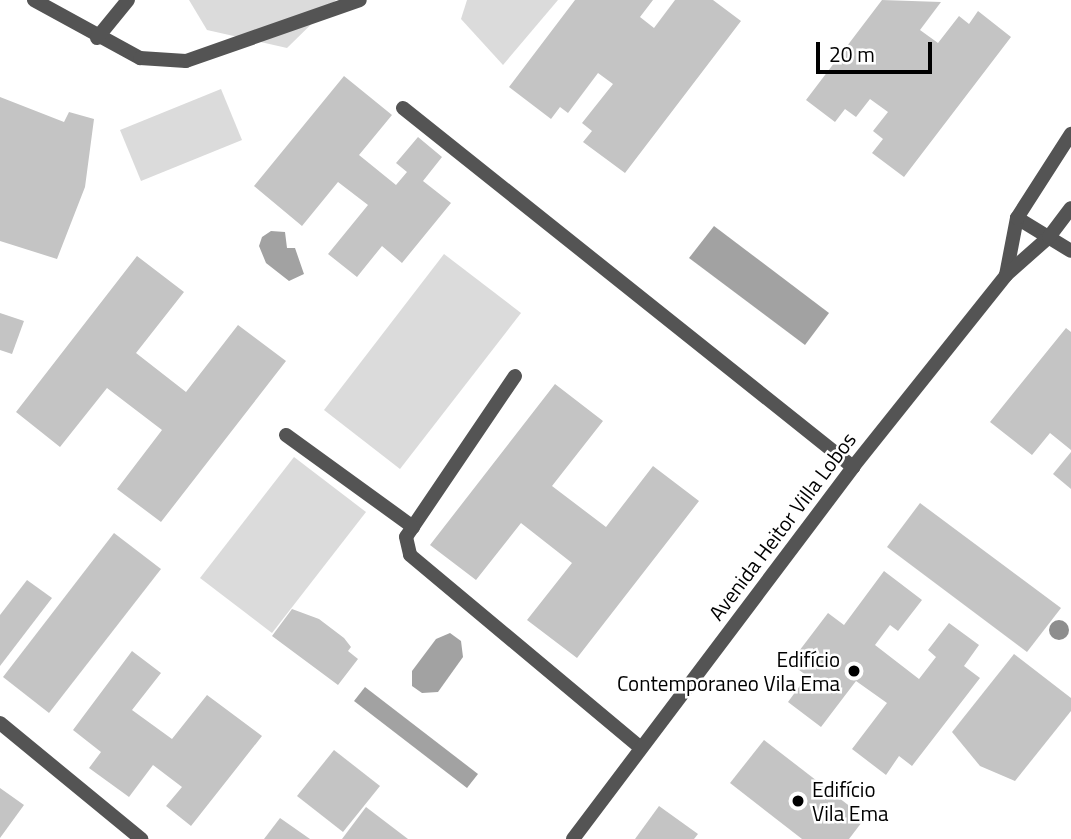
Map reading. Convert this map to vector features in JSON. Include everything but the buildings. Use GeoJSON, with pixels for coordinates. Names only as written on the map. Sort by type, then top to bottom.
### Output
{"type":"FeatureCollection","features":[{"type":"Feature","properties":{"kind":"street"},"geometry":{"type":"LineString","coordinates":[[34,0],[97,38],[140,58],[186,61],[360,0]]}},
{"type":"Feature","properties":{"kind":"street"},"geometry":{"type":"LineString","coordinates":[[97,38],[128,0]]}},
{"type":"Feature","properties":{"kind":"street"},"geometry":{"type":"LineString","coordinates":[[403,108],[853,467]]}},
{"type":"Feature","properties":{"kind":"street","name":"Avenida Heitor Villa Lobos"},"geometry":{"type":"LineString","coordinates":[[1006,275],[1017,218],[1071,134]]}},
{"type":"Feature","properties":{"kind":"street","name":"Avenida Heitor Villa Lobos"},"geometry":{"type":"LineString","coordinates":[[573,839],[853,467],[1006,275],[1049,237],[1071,208]]}},
{"type":"Feature","properties":{"kind":"street"},"geometry":{"type":"LineString","coordinates":[[1017,218],[1071,251]]}},
{"type":"Feature","properties":{"kind":"street"},"geometry":{"type":"LineString","coordinates":[[515,376],[406,537],[410,555],[640,747]]}},
{"type":"Feature","properties":{"kind":"street"},"geometry":{"type":"LineString","coordinates":[[286,435],[413,527]]}},
{"type":"Feature","properties":{"kind":"street"},"geometry":{"type":"LineString","coordinates":[[0,723],[141,839]]}},
{"type":"Feature","properties":{"kind":"shaded area"},"geometry":{"type":"Polygon","coordinates":[[[189,0],[336,0],[287,48],[207,30],[189,0]]]}},
{"type":"Feature","properties":{"kind":"shaded area"},"geometry":{"type":"Polygon","coordinates":[[[467,0],[558,0],[503,65],[461,19],[467,0]]]}},
{"type":"Feature","properties":{"kind":"shaded area"},"geometry":{"type":"Polygon","coordinates":[[[221,89],[242,140],[141,181],[120,130],[221,89]]]}},
{"type":"Feature","properties":{"kind":"shaded area"},"geometry":{"type":"Polygon","coordinates":[[[714,226],[829,313],[805,345],[689,258],[714,226]]]}},
{"type":"Feature","properties":{"kind":"shaded area"},"geometry":{"type":"Polygon","coordinates":[[[271,231],[285,232],[287,248],[295,248],[304,274],[289,281],[266,263],[259,246],[262,237],[271,231]]]}},
{"type":"Feature","properties":{"kind":"shaded area"},"geometry":{"type":"Polygon","coordinates":[[[444,254],[521,313],[400,469],[324,410],[444,254]]]}},
{"type":"Feature","properties":{"kind":"shaded area"},"geometry":{"type":"Polygon","coordinates":[[[294,457],[366,512],[272,633],[200,578],[294,457]]]}},
{"type":"Feature","properties":{"kind":"shaded area"},"geometry":{"type":"Polygon","coordinates":[[[450,633],[461,641],[463,657],[438,692],[422,693],[412,686],[412,671],[436,639],[450,633]]]}},
{"type":"Feature","properties":{"kind":"shaded area"},"geometry":{"type":"Polygon","coordinates":[[[365,687],[478,774],[467,788],[354,701],[365,687]]]}},
{"type":"Feature","properties":{"kind":"place","name":"Edifício Contemporaneo Vila Ema"},"geometry":{"type":"Point","coordinates":[854,671]}},
{"type":"Feature","properties":{"kind":"place","name":"Edifício Vila Ema"},"geometry":{"type":"Point","coordinates":[798,801]}}]}
